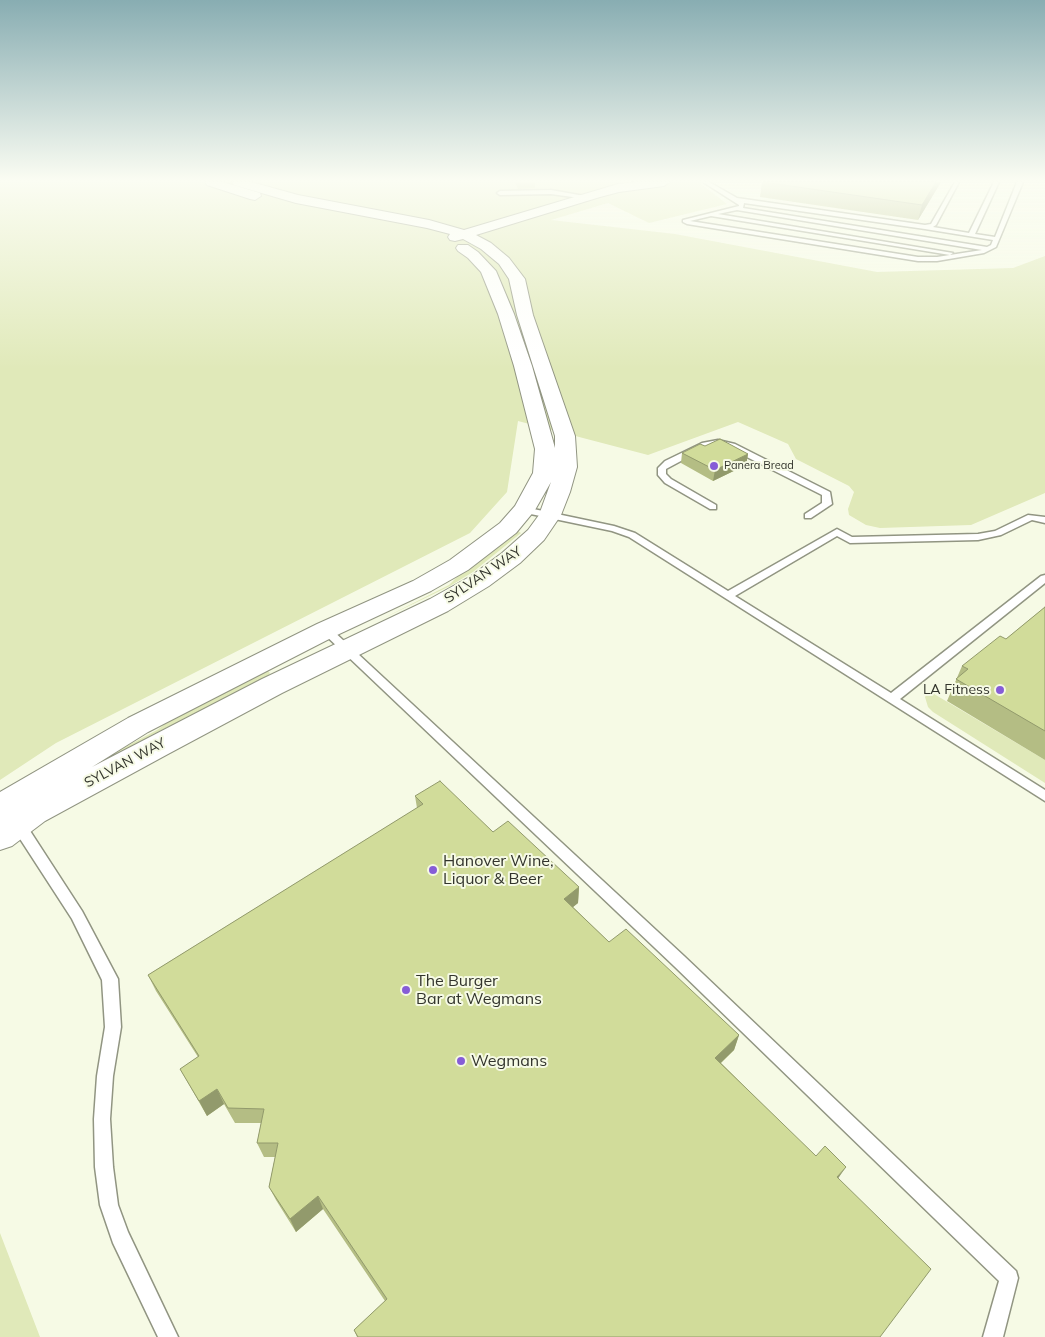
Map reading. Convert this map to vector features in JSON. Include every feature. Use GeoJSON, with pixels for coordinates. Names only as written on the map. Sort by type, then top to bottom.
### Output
{"type":"FeatureCollection","features":[{"type":"Feature","properties":{"kind":"street","name":"SYLVAN WAY"},"geometry":{"type":"LineString","coordinates":[[5,818],[34,812],[156,746],[347,649],[439,605],[480,581],[524,548],[536,535],[550,515],[566,467],[564,436],[506,314],[488,271],[463,244]]}},
{"type":"Feature","properties":{"kind":"street","name":"SYLVAN WAY"},"geometry":{"type":"LineString","coordinates":[[5,818],[138,725],[326,630],[422,586],[460,566],[487,546],[508,528],[524,510],[536,491],[544,473],[545,449],[534,373]]}},
{"type":"Feature","properties":{"kind":"lane"},"geometry":{"type":"LineString","coordinates":[[829,244],[918,259],[937,259],[988,249],[995,244]]}},
{"type":"Feature","properties":{"kind":"lane"},"geometry":{"type":"LineString","coordinates":[[892,244],[961,255]]}},
{"type":"Feature","properties":{"kind":"lane"},"geometry":{"type":"LineString","coordinates":[[960,244],[988,249]]}},
{"type":"Feature","properties":{"kind":"lane"},"geometry":{"type":"LineString","coordinates":[[713,508],[668,481],[662,475],[662,468],[697,448],[718,443],[732,446],[777,473],[827,494],[827,504],[808,516]]}},
{"type":"Feature","properties":{"kind":"lane"},"geometry":{"type":"LineString","coordinates":[[524,510],[614,529],[632,535],[1045,796]]}},
{"type":"Feature","properties":{"kind":"lane"},"geometry":{"type":"LineString","coordinates":[[727,596],[837,532],[850,540],[978,537],[998,533],[1031,517],[1045,520]]}},
{"type":"Feature","properties":{"kind":"lane"},"geometry":{"type":"LineString","coordinates":[[892,699],[1045,578]]}},
{"type":"Feature","properties":{"kind":"lane"},"geometry":{"type":"LineString","coordinates":[[326,630],[679,961],[1009,1278],[993,1337]]}},
{"type":"Feature","properties":{"kind":"lane"},"geometry":{"type":"LineString","coordinates":[[5,818],[77,915],[110,979],[113,1027],[102,1119],[104,1167],[109,1205],[120,1236],[168,1337]]}},
{"type":"Feature","properties":{"kind":"green space"},"geometry":{"type":"Polygon","coordinates":[[[0,244],[730,244],[877,272],[1013,268],[1045,256],[1045,493],[971,525],[880,528],[866,525],[849,515],[848,509],[854,492],[849,486],[796,459],[788,444],[738,422],[648,455],[518,421],[507,492],[470,533],[56,743],[0,780],[0,244]]]}},
{"type":"Feature","properties":{"kind":"green space"},"geometry":{"type":"Polygon","coordinates":[[[518,531],[521,533],[473,572],[450,586],[380,620],[449,585],[471,563],[518,531]]]}},
{"type":"Feature","properties":{"kind":"green space"},"geometry":{"type":"Polygon","coordinates":[[[266,669],[270,673],[268,676],[150,736],[72,779],[114,753],[157,730],[179,714],[266,669]]]}},
{"type":"Feature","properties":{"kind":"green space"},"geometry":{"type":"Polygon","coordinates":[[[929,691],[1045,760],[1045,783],[933,712],[928,707],[925,697],[929,691]]]}},
{"type":"Feature","properties":{"kind":"green space"},"geometry":{"type":"Polygon","coordinates":[[[0,1233],[40,1337],[0,1337],[0,1233]]]}},
{"type":"Feature","properties":{"kind":"building"},"geometry":{"type":"Polygon","coordinates":[[[720,439],[748,454],[715,470],[682,453],[700,444],[705,446],[720,439]]]}},
{"type":"Feature","properties":{"kind":"building","name":"LA Fitness"},"geometry":{"type":"Polygon","coordinates":[[[1045,607],[1045,731],[956,679],[968,669],[962,666],[1000,636],[1006,639],[1045,607]]]}},
{"type":"Feature","properties":{"kind":"building","name":"Wegmans"},"geometry":{"type":"Polygon","coordinates":[[[440,781],[493,832],[508,821],[579,887],[564,899],[609,942],[626,929],[739,1035],[715,1058],[816,1156],[825,1146],[846,1167],[837,1177],[931,1269],[880,1337],[358,1337],[354,1330],[387,1299],[318,1196],[290,1219],[269,1187],[278,1143],[257,1143],[264,1109],[228,1108],[217,1089],[199,1101],[180,1069],[199,1056],[148,975],[423,804],[415,796],[440,781]]]}},
{"type":"Feature","properties":{"kind":"place","name":"Panera Bread"},"geometry":{"type":"Point","coordinates":[714,466]}},
{"type":"Feature","properties":{"kind":"place","name":"LA Fitness"},"geometry":{"type":"Point","coordinates":[1000,690]}},
{"type":"Feature","properties":{"kind":"place","name":"Hanover Wine, Liquor & Beer"},"geometry":{"type":"Point","coordinates":[433,870]}},
{"type":"Feature","properties":{"kind":"place","name":"The Burger Bar at Wegmans"},"geometry":{"type":"Point","coordinates":[406,990]}},
{"type":"Feature","properties":{"kind":"place","name":"Wegmans"},"geometry":{"type":"Point","coordinates":[461,1061]}}]}
